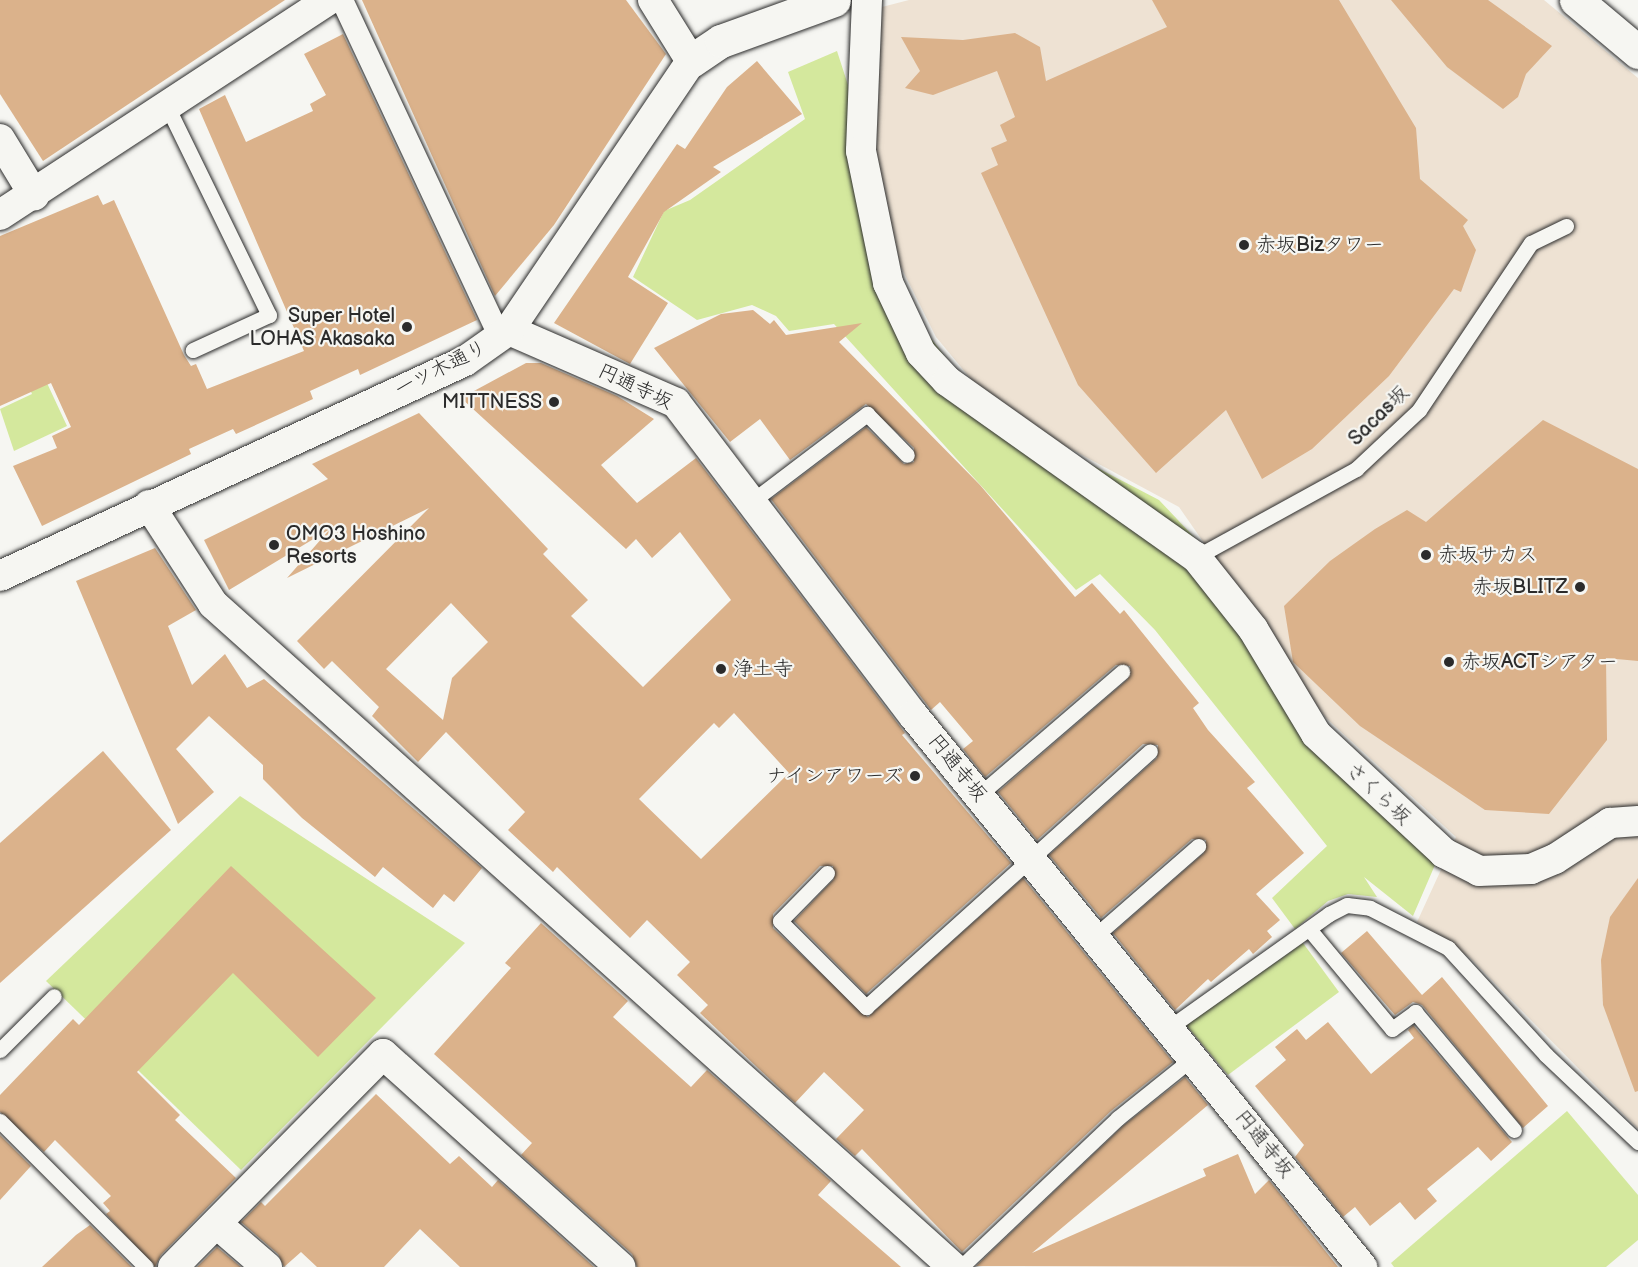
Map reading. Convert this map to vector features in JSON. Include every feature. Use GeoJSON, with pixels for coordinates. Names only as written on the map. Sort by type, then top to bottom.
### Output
{"type":"FeatureCollection","features":[{"type":"Feature","properties":{"kind":"street"},"geometry":{"type":"LineString","coordinates":[[0,215],[34,195],[172,100],[329,0]]}},
{"type":"Feature","properties":{"kind":"street"},"geometry":{"type":"LineString","coordinates":[[342,0],[504,334]]}},
{"type":"Feature","properties":{"kind":"street"},"geometry":{"type":"LineString","coordinates":[[653,0],[691,61]]}},
{"type":"Feature","properties":{"kind":"street","name":"一ツ木通り"},"geometry":{"type":"LineString","coordinates":[[0,576],[149,505],[465,361],[504,334],[691,61],[721,41],[799,6],[834,0]]}},
{"type":"Feature","properties":{"kind":"street","name":"さくら坂"},"geometry":{"type":"LineString","coordinates":[[867,0],[861,150],[888,284],[911,336],[947,381],[1196,557],[1253,629],[1316,734],[1444,853],[1479,871],[1531,869],[1610,823],[1638,821]]}},
{"type":"Feature","properties":{"kind":"street"},"geometry":{"type":"LineString","coordinates":[[1576,0],[1638,52]]}},
{"type":"Feature","properties":{"kind":"street"},"geometry":{"type":"LineString","coordinates":[[0,139],[34,195]]}},
{"type":"Feature","properties":{"kind":"street","name":"円通寺坂"},"geometry":{"type":"LineString","coordinates":[[504,334],[676,403],[979,795],[1170,1027],[1362,1267]]}},
{"type":"Feature","properties":{"kind":"street"},"geometry":{"type":"LineString","coordinates":[[149,505],[213,604],[953,1267]]}},
{"type":"Feature","properties":{"kind":"street"},"geometry":{"type":"LineString","coordinates":[[173,1267],[382,1054],[620,1267]]}},
{"type":"Feature","properties":{"kind":"street"},"geometry":{"type":"LineString","coordinates":[[217,1224],[267,1267]]}},
{"type":"Feature","properties":{"kind":"lane"},"geometry":{"type":"LineString","coordinates":[[172,100],[269,315],[193,350]]}},
{"type":"Feature","properties":{"kind":"lane","name":"Sacas坂"},"geometry":{"type":"LineString","coordinates":[[1196,557],[1356,469],[1419,410],[1531,243],[1566,226]]}},
{"type":"Feature","properties":{"kind":"lane"},"geometry":{"type":"LineString","coordinates":[[751,502],[867,414],[907,455]]}},
{"type":"Feature","properties":{"kind":"lane"},"geometry":{"type":"LineString","coordinates":[[979,795],[1122,672]]}},
{"type":"Feature","properties":{"kind":"lane"},"geometry":{"type":"LineString","coordinates":[[827,873],[780,921],[866,1007],[1029,857],[1150,751]]}},
{"type":"Feature","properties":{"kind":"lane"},"geometry":{"type":"LineString","coordinates":[[1095,936],[1198,846]]}},
{"type":"Feature","properties":{"kind":"lane"},"geometry":{"type":"LineString","coordinates":[[1170,1027],[1309,929],[1347,905],[1370,908],[1448,948],[1546,1055],[1638,1142]]}},
{"type":"Feature","properties":{"kind":"lane"},"geometry":{"type":"LineString","coordinates":[[1309,929],[1392,1029],[1415,1012],[1514,1130]]}},
{"type":"Feature","properties":{"kind":"lane"},"geometry":{"type":"LineString","coordinates":[[0,1050],[54,996]]}},
{"type":"Feature","properties":{"kind":"lane"},"geometry":{"type":"LineString","coordinates":[[961,1267],[1118,1118],[1194,1057]]}},
{"type":"Feature","properties":{"kind":"lane"},"geometry":{"type":"LineString","coordinates":[[0,1121],[146,1267]]}},
{"type":"Feature","properties":{"kind":"shaded area","name":"赤坂サカス"},"geometry":{"type":"Polygon","coordinates":[[[909,0],[1544,0],[1638,78],[1638,1129],[1469,957],[1417,922],[1456,837],[1325,717],[1179,507],[1026,425],[980,390],[936,337],[900,265],[876,152],[882,7],[909,0]]]}},
{"type":"Feature","properties":{"kind":"green space"},"geometry":{"type":"Polygon","coordinates":[[[837,51],[869,150],[903,302],[973,393],[1065,451],[1159,500],[1194,537],[1319,722],[1447,837],[1413,916],[1364,877],[1377,897],[1348,894],[1328,901],[1295,929],[1272,898],[1327,846],[1155,630],[1100,574],[1076,590],[834,324],[789,331],[776,316],[752,305],[697,320],[633,277],[664,211],[690,200],[805,119],[788,72],[837,51]]]}},
{"type":"Feature","properties":{"kind":"green space"},"geometry":{"type":"Polygon","coordinates":[[[40,368],[67,426],[14,451],[0,409],[32,394],[24,376],[40,368]]]}},
{"type":"Feature","properties":{"kind":"green space"},"geometry":{"type":"Polygon","coordinates":[[[240,796],[465,943],[241,1170],[46,981],[240,796]]]}},
{"type":"Feature","properties":{"kind":"green space"},"geometry":{"type":"Polygon","coordinates":[[[1303,943],[1339,992],[1228,1075],[1186,1025],[1303,943]]]}},
{"type":"Feature","properties":{"kind":"green space"},"geometry":{"type":"Polygon","coordinates":[[[1567,1111],[1638,1195],[1638,1240],[1606,1267],[1394,1267],[1391,1263],[1567,1111]]]}},
{"type":"Feature","properties":{"kind":"building"},"geometry":{"type":"Polygon","coordinates":[[[0,0],[285,0],[43,161],[0,94],[0,0]]]}},
{"type":"Feature","properties":{"kind":"building"},"geometry":{"type":"Polygon","coordinates":[[[362,0],[626,0],[666,54],[554,225],[495,296],[362,0]]]}},
{"type":"Feature","properties":{"kind":"building","name":"赤坂Bizタワー"},"geometry":{"type":"Polygon","coordinates":[[[1152,0],[1339,0],[1416,128],[1420,179],[1468,220],[1463,226],[1476,250],[1461,292],[1454,289],[1389,376],[1312,449],[1262,479],[1226,410],[1156,473],[1078,385],[981,173],[998,165],[991,148],[1007,141],[1000,125],[1015,117],[997,71],[933,95],[905,88],[920,71],[901,37],[963,40],[1015,33],[1040,47],[1046,81],[1167,27],[1152,0]]]}},
{"type":"Feature","properties":{"kind":"building"},"geometry":{"type":"Polygon","coordinates":[[[1391,0],[1488,0],[1552,46],[1526,74],[1518,97],[1503,109],[1447,67],[1391,0]]]}},
{"type":"Feature","properties":{"kind":"building"},"geometry":{"type":"Polygon","coordinates":[[[343,34],[477,320],[360,375],[358,369],[310,391],[313,399],[236,434],[233,429],[189,449],[191,454],[42,526],[13,466],[57,448],[52,436],[71,427],[51,383],[0,406],[0,236],[98,195],[103,205],[114,200],[184,355],[191,366],[196,364],[207,389],[304,351],[199,109],[225,95],[246,142],[313,111],[310,104],[326,95],[304,54],[343,34]]]}},
{"type":"Feature","properties":{"kind":"building"},"geometry":{"type":"Polygon","coordinates":[[[757,61],[802,114],[713,167],[721,172],[664,212],[628,277],[668,303],[630,364],[554,323],[677,144],[685,149],[727,87],[757,61]]]}},
{"type":"Feature","properties":{"kind":"building"},"geometry":{"type":"Polygon","coordinates":[[[753,310],[770,324],[774,320],[786,335],[862,323],[839,342],[980,485],[1075,597],[1092,583],[1120,614],[1124,610],[1199,703],[1193,708],[1208,730],[1255,782],[1247,788],[1304,853],[1256,894],[1280,920],[1267,931],[1272,937],[1253,954],[1249,949],[1211,982],[1208,979],[1175,1010],[1113,933],[1204,853],[1206,840],[1192,839],[1101,918],[1049,855],[1157,758],[1158,745],[1143,744],[1037,840],[998,792],[1128,679],[1130,666],[1116,665],[985,777],[963,749],[973,741],[940,702],[931,710],[771,499],[866,427],[904,464],[914,462],[914,448],[866,404],[790,460],[760,419],[730,442],[654,348],[721,314],[753,310]]]}},
{"type":"Feature","properties":{"kind":"building"},"geometry":{"type":"Polygon","coordinates":[[[526,363],[541,363],[617,396],[654,419],[601,465],[637,503],[696,458],[905,733],[902,735],[1011,863],[866,994],[794,921],[834,879],[833,866],[820,866],[773,914],[773,928],[868,1017],[1023,878],[1173,1062],[1111,1111],[962,1252],[862,1149],[855,1156],[836,1139],[864,1110],[824,1072],[795,1103],[700,1013],[708,1005],[677,975],[690,962],[647,920],[630,938],[557,867],[553,872],[508,830],[525,812],[446,732],[418,762],[372,716],[379,707],[332,661],[324,669],[297,641],[429,508],[287,578],[330,529],[229,590],[204,540],[328,479],[312,464],[419,413],[548,549],[543,554],[588,600],[571,616],[643,687],[731,600],[680,532],[652,558],[636,539],[626,549],[461,398],[526,363]],[[451,603],[386,669],[443,720],[452,678],[488,642],[451,603]],[[734,713],[719,728],[714,723],[639,799],[701,859],[789,773],[734,713]]]}},
{"type":"Feature","properties":{"kind":"building","name":"赤坂ACTシアター"},"geometry":{"type":"Polygon","coordinates":[[[1543,420],[1638,469],[1638,661],[1606,658],[1607,740],[1549,814],[1485,810],[1360,726],[1293,662],[1284,606],[1330,561],[1375,529],[1407,510],[1426,522],[1543,420]]]}},
{"type":"Feature","properties":{"kind":"building"},"geometry":{"type":"Polygon","coordinates":[[[155,548],[196,610],[168,626],[192,685],[225,654],[247,688],[264,679],[482,868],[454,902],[444,894],[433,908],[383,867],[375,877],[302,818],[263,779],[263,765],[209,716],[176,749],[214,792],[178,824],[76,581],[155,548]]]}},
{"type":"Feature","properties":{"kind":"building"},"geometry":{"type":"Polygon","coordinates":[[[103,751],[171,830],[0,983],[0,843],[103,751]]]}},
{"type":"Feature","properties":{"kind":"building"},"geometry":{"type":"Polygon","coordinates":[[[231,866],[376,998],[318,1057],[233,973],[137,1072],[180,1115],[175,1120],[236,1178],[161,1255],[155,1267],[106,1214],[110,1211],[103,1203],[111,1196],[55,1140],[44,1152],[0,1112],[0,1095],[73,1019],[79,1025],[231,866]]]}},
{"type":"Feature","properties":{"kind":"building"},"geometry":{"type":"Polygon","coordinates":[[[1638,878],[1638,1091],[1635,1092],[1603,1005],[1601,960],[1610,917],[1638,878]]]}},
{"type":"Feature","properties":{"kind":"building"},"geometry":{"type":"Polygon","coordinates":[[[541,923],[628,1001],[613,1017],[691,1087],[707,1070],[831,1181],[818,1195],[901,1267],[637,1267],[632,1254],[521,1155],[532,1143],[434,1054],[511,968],[505,963],[541,923]]]}},
{"type":"Feature","properties":{"kind":"building"},"geometry":{"type":"Polygon","coordinates":[[[1367,931],[1422,995],[1442,977],[1548,1106],[1523,1128],[1422,1005],[1413,1002],[1395,1015],[1341,953],[1367,931]]]}},
{"type":"Feature","properties":{"kind":"building"},"geometry":{"type":"Polygon","coordinates":[[[1328,1022],[1371,1074],[1414,1038],[1408,1030],[1413,1025],[1512,1142],[1491,1161],[1478,1147],[1427,1189],[1437,1201],[1415,1220],[1400,1202],[1370,1226],[1355,1207],[1343,1217],[1295,1157],[1304,1145],[1255,1086],[1286,1060],[1275,1047],[1297,1029],[1306,1040],[1328,1022]]]}},
{"type":"Feature","properties":{"kind":"building"},"geometry":{"type":"Polygon","coordinates":[[[1185,1077],[1208,1105],[1032,1253],[1206,1176],[1203,1169],[1238,1154],[1255,1194],[1269,1180],[1338,1267],[976,1266],[1124,1125],[1185,1077]]]}},
{"type":"Feature","properties":{"kind":"building"},"geometry":{"type":"Polygon","coordinates":[[[376,1094],[450,1164],[459,1156],[492,1187],[498,1180],[594,1267],[460,1267],[420,1229],[384,1267],[317,1267],[301,1252],[284,1267],[278,1254],[241,1222],[261,1202],[265,1206],[376,1094]]]}},
{"type":"Feature","properties":{"kind":"building"},"geometry":{"type":"Polygon","coordinates":[[[0,1135],[31,1166],[0,1200],[0,1135]]]}},
{"type":"Feature","properties":{"kind":"building"},"geometry":{"type":"Polygon","coordinates":[[[90,1225],[132,1267],[42,1267],[76,1235],[90,1225]]]}},
{"type":"Feature","properties":{"kind":"building"},"geometry":{"type":"Polygon","coordinates":[[[217,1247],[241,1267],[197,1267],[217,1247]]]}},
{"type":"Feature","properties":{"kind":"place","name":"赤坂Bizタワー"},"geometry":{"type":"Point","coordinates":[1244,245]}},
{"type":"Feature","properties":{"kind":"place","name":"Super Hotel LOHAS Akasaka"},"geometry":{"type":"Point","coordinates":[407,327]}},
{"type":"Feature","properties":{"kind":"place","name":"MITTNESS"},"geometry":{"type":"Point","coordinates":[554,402]}},
{"type":"Feature","properties":{"kind":"place","name":"OMO3 Hoshino Resorts"},"geometry":{"type":"Point","coordinates":[274,545]}},
{"type":"Feature","properties":{"kind":"place","name":"赤坂サカス"},"geometry":{"type":"Point","coordinates":[1426,555]}},
{"type":"Feature","properties":{"kind":"place","name":"赤坂BLITZ"},"geometry":{"type":"Point","coordinates":[1580,587]}},
{"type":"Feature","properties":{"kind":"place","name":"赤坂ACTシアター"},"geometry":{"type":"Point","coordinates":[1449,662]}},
{"type":"Feature","properties":{"kind":"place","name":"浄土寺"},"geometry":{"type":"Point","coordinates":[721,669]}},
{"type":"Feature","properties":{"kind":"place","name":"ナインアワーズ"},"geometry":{"type":"Point","coordinates":[915,776]}}]}
